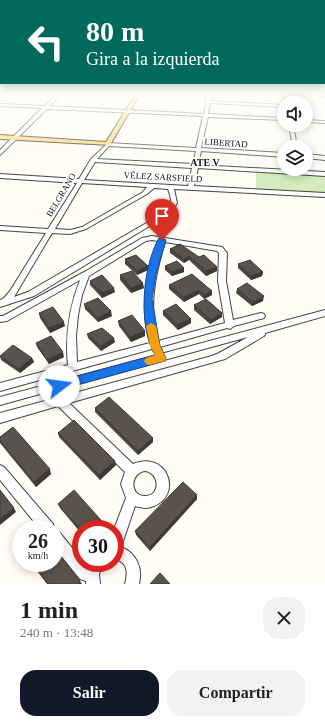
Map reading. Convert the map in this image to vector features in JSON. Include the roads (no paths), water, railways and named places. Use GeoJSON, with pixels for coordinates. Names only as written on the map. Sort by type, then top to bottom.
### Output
{"type":"FeatureCollection","features":[{"type":"Feature","properties":{"kind":"main road","name":"BELGRANO"},"geometry":{"type":"LineString","coordinates":[[108,144],[122,121]]}},
{"type":"Feature","properties":{"kind":"main road","name":"LIBERTAD"},"geometry":{"type":"LineString","coordinates":[[0,138],[108,144]]}},
{"type":"Feature","properties":{"kind":"street"},"geometry":{"type":"LineString","coordinates":[[0,153],[32,121]]}},
{"type":"Feature","properties":{"kind":"street"},"geometry":{"type":"LineString","coordinates":[[191,187],[205,121]]}},
{"type":"Feature","properties":{"kind":"street","name":"LIBERTAD"},"geometry":{"type":"LineString","coordinates":[[108,144],[277,155]]}},
{"type":"Feature","properties":{"kind":"street","name":"BELGRANO"},"geometry":{"type":"LineString","coordinates":[[0,304],[7,300],[13,293],[93,160],[108,144]]}},
{"type":"Feature","properties":{"kind":"street"},"geometry":{"type":"LineString","coordinates":[[313,157],[325,158]]}},
{"type":"Feature","properties":{"kind":"street"},"geometry":{"type":"LineString","coordinates":[[93,160],[325,174]]}},
{"type":"Feature","properties":{"kind":"street","name":"VÉLEZ SARSFIELD"},"geometry":{"type":"LineString","coordinates":[[0,176],[325,195]]}},
{"type":"Feature","properties":{"kind":"street"},"geometry":{"type":"LineString","coordinates":[[0,228],[70,232],[79,230],[145,193],[152,186]]}},
{"type":"Feature","properties":{"kind":"street"},"geometry":{"type":"LineString","coordinates":[[0,304],[31,294],[169,212],[174,204],[174,197],[170,187]]}},
{"type":"Feature","properties":{"kind":"street"},"geometry":{"type":"LineString","coordinates":[[0,320],[89,272],[144,239],[213,247],[219,249],[223,253],[222,281],[230,326]]}},
{"type":"Feature","properties":{"kind":"street"},"geometry":{"type":"LineString","coordinates":[[161,358],[155,346],[148,299],[150,282],[162,240]]}},
{"type":"Feature","properties":{"kind":"street"},"geometry":{"type":"LineString","coordinates":[[73,368],[70,344],[72,320],[78,293],[89,272]]}},
{"type":"Feature","properties":{"kind":"street"},"geometry":{"type":"LineString","coordinates":[[0,401],[325,313]]}},
{"type":"Feature","properties":{"kind":"street"},"geometry":{"type":"LineString","coordinates":[[0,387],[230,326],[261,316]]}},
{"type":"Feature","properties":{"kind":"street"},"geometry":{"type":"LineString","coordinates":[[0,418],[222,356],[273,327]]}},
{"type":"Feature","properties":{"kind":"street"},"geometry":{"type":"LineString","coordinates":[[60,401],[132,471]]}},
{"type":"Feature","properties":{"kind":"street"},"geometry":{"type":"LineString","coordinates":[[150,466],[158,472],[163,481],[161,491],[154,499],[142,502],[132,498],[128,493],[126,483],[132,471],[139,467],[150,466]]}},
{"type":"Feature","properties":{"kind":"street"},"geometry":{"type":"LineString","coordinates":[[0,471],[41,520]]}},
{"type":"Feature","properties":{"kind":"street"},"geometry":{"type":"LineString","coordinates":[[124,520],[132,498]]}},
{"type":"Feature","properties":{"kind":"street"},"geometry":{"type":"LineString","coordinates":[[64,549],[84,574],[94,574]]}},
{"type":"Feature","properties":{"kind":"street"},"geometry":{"type":"LineString","coordinates":[[124,556],[130,560],[133,567],[134,575],[132,584]]}},
{"type":"Feature","properties":{"kind":"district","name":"ATE V"},"geometry":{"type":"Point","coordinates":[205,162]}}]}
